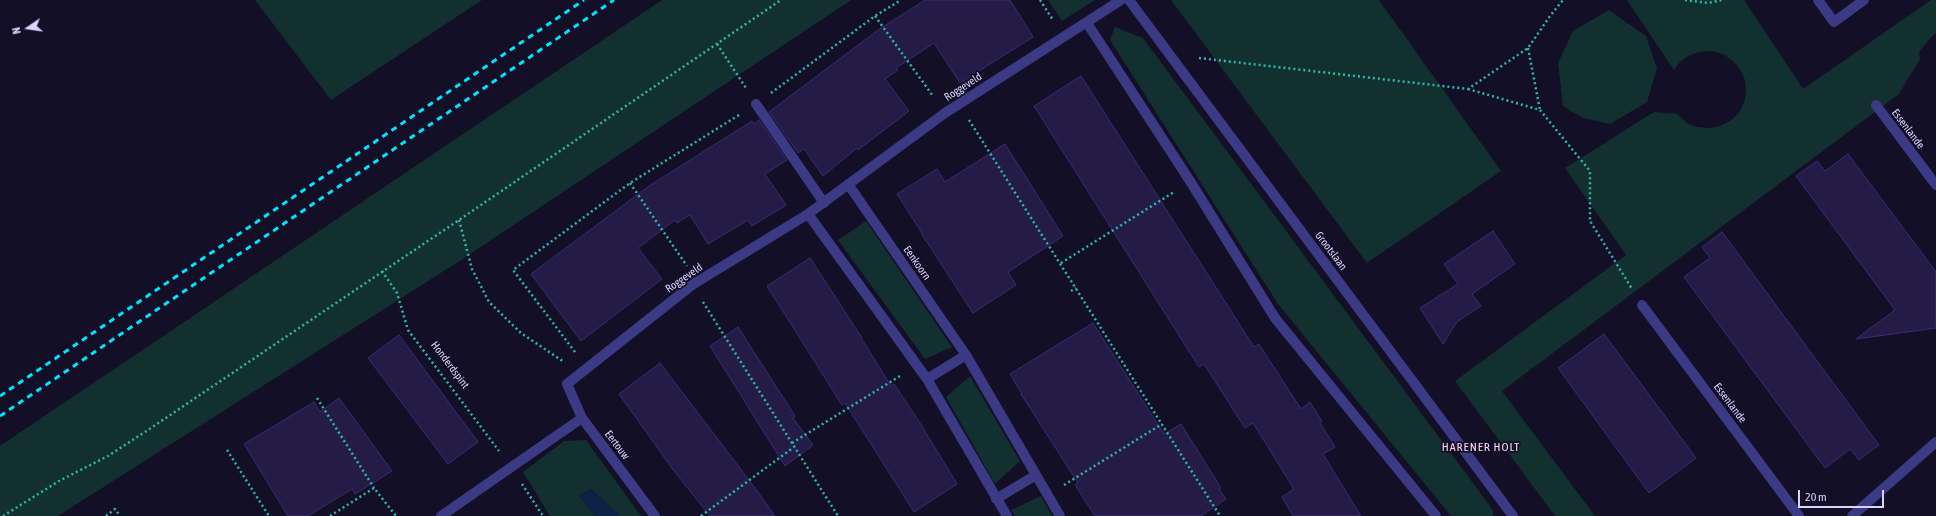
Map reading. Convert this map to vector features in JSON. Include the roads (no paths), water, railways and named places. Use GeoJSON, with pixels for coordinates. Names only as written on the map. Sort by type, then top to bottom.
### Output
{"type":"FeatureCollection","features":[{"type":"Feature","properties":{"kind":"street","name":"Roggeveld"},"geometry":{"type":"LineString","coordinates":[[567,384],[695,283],[808,214],[945,113],[1121,0]]}},
{"type":"Feature","properties":{"kind":"street","name":"Grootslaan"},"geometry":{"type":"LineString","coordinates":[[1129,0],[1513,516]]}},
{"type":"Feature","properties":{"kind":"street"},"geometry":{"type":"LineString","coordinates":[[1818,0],[1834,22],[1864,0]]}},
{"type":"Feature","properties":{"kind":"street"},"geometry":{"type":"LineString","coordinates":[[1087,23],[1190,182],[1275,318],[1436,516]]}},
{"type":"Feature","properties":{"kind":"street"},"geometry":{"type":"LineString","coordinates":[[756,104],[824,203]]}},
{"type":"Feature","properties":{"kind":"street","name":"Essenlande"},"geometry":{"type":"LineString","coordinates":[[1876,105],[1936,185]]}},
{"type":"Feature","properties":{"kind":"street","name":"Eenkoorn"},"geometry":{"type":"LineString","coordinates":[[848,184],[966,355],[1060,516]]}},
{"type":"Feature","properties":{"kind":"street"},"geometry":{"type":"LineString","coordinates":[[808,214],[918,365],[1007,516]]}},
{"type":"Feature","properties":{"kind":"street","name":"Essenlande"},"geometry":{"type":"LineString","coordinates":[[1642,305],[1799,516]]}},
{"type":"Feature","properties":{"kind":"street"},"geometry":{"type":"LineString","coordinates":[[927,379],[966,355]]}},
{"type":"Feature","properties":{"kind":"street","name":"Eertouw"},"geometry":{"type":"LineString","coordinates":[[567,384],[582,418],[655,516]]}},
{"type":"Feature","properties":{"kind":"street"},"geometry":{"type":"LineString","coordinates":[[441,516],[582,418]]}},
{"type":"Feature","properties":{"kind":"street"},"geometry":{"type":"LineString","coordinates":[[1852,516],[1936,442]]}},
{"type":"Feature","properties":{"kind":"street"},"geometry":{"type":"LineString","coordinates":[[996,499],[1036,475]]}},
{"type":"Feature","properties":{"kind":"water"},"geometry":{"type":"Polygon","coordinates":[[[591,489],[620,516],[596,516],[579,496],[591,489]]]}},
{"type":"Feature","properties":{"kind":"railway"},"geometry":{"type":"LineString","coordinates":[[0,396],[584,0]]}},
{"type":"Feature","properties":{"kind":"railway"},"geometry":{"type":"LineString","coordinates":[[0,416],[614,0]]}},
{"type":"Feature","properties":{"kind":"district","name":"HARENER HOLT"},"geometry":{"type":"Point","coordinates":[1481,447]}}]}
